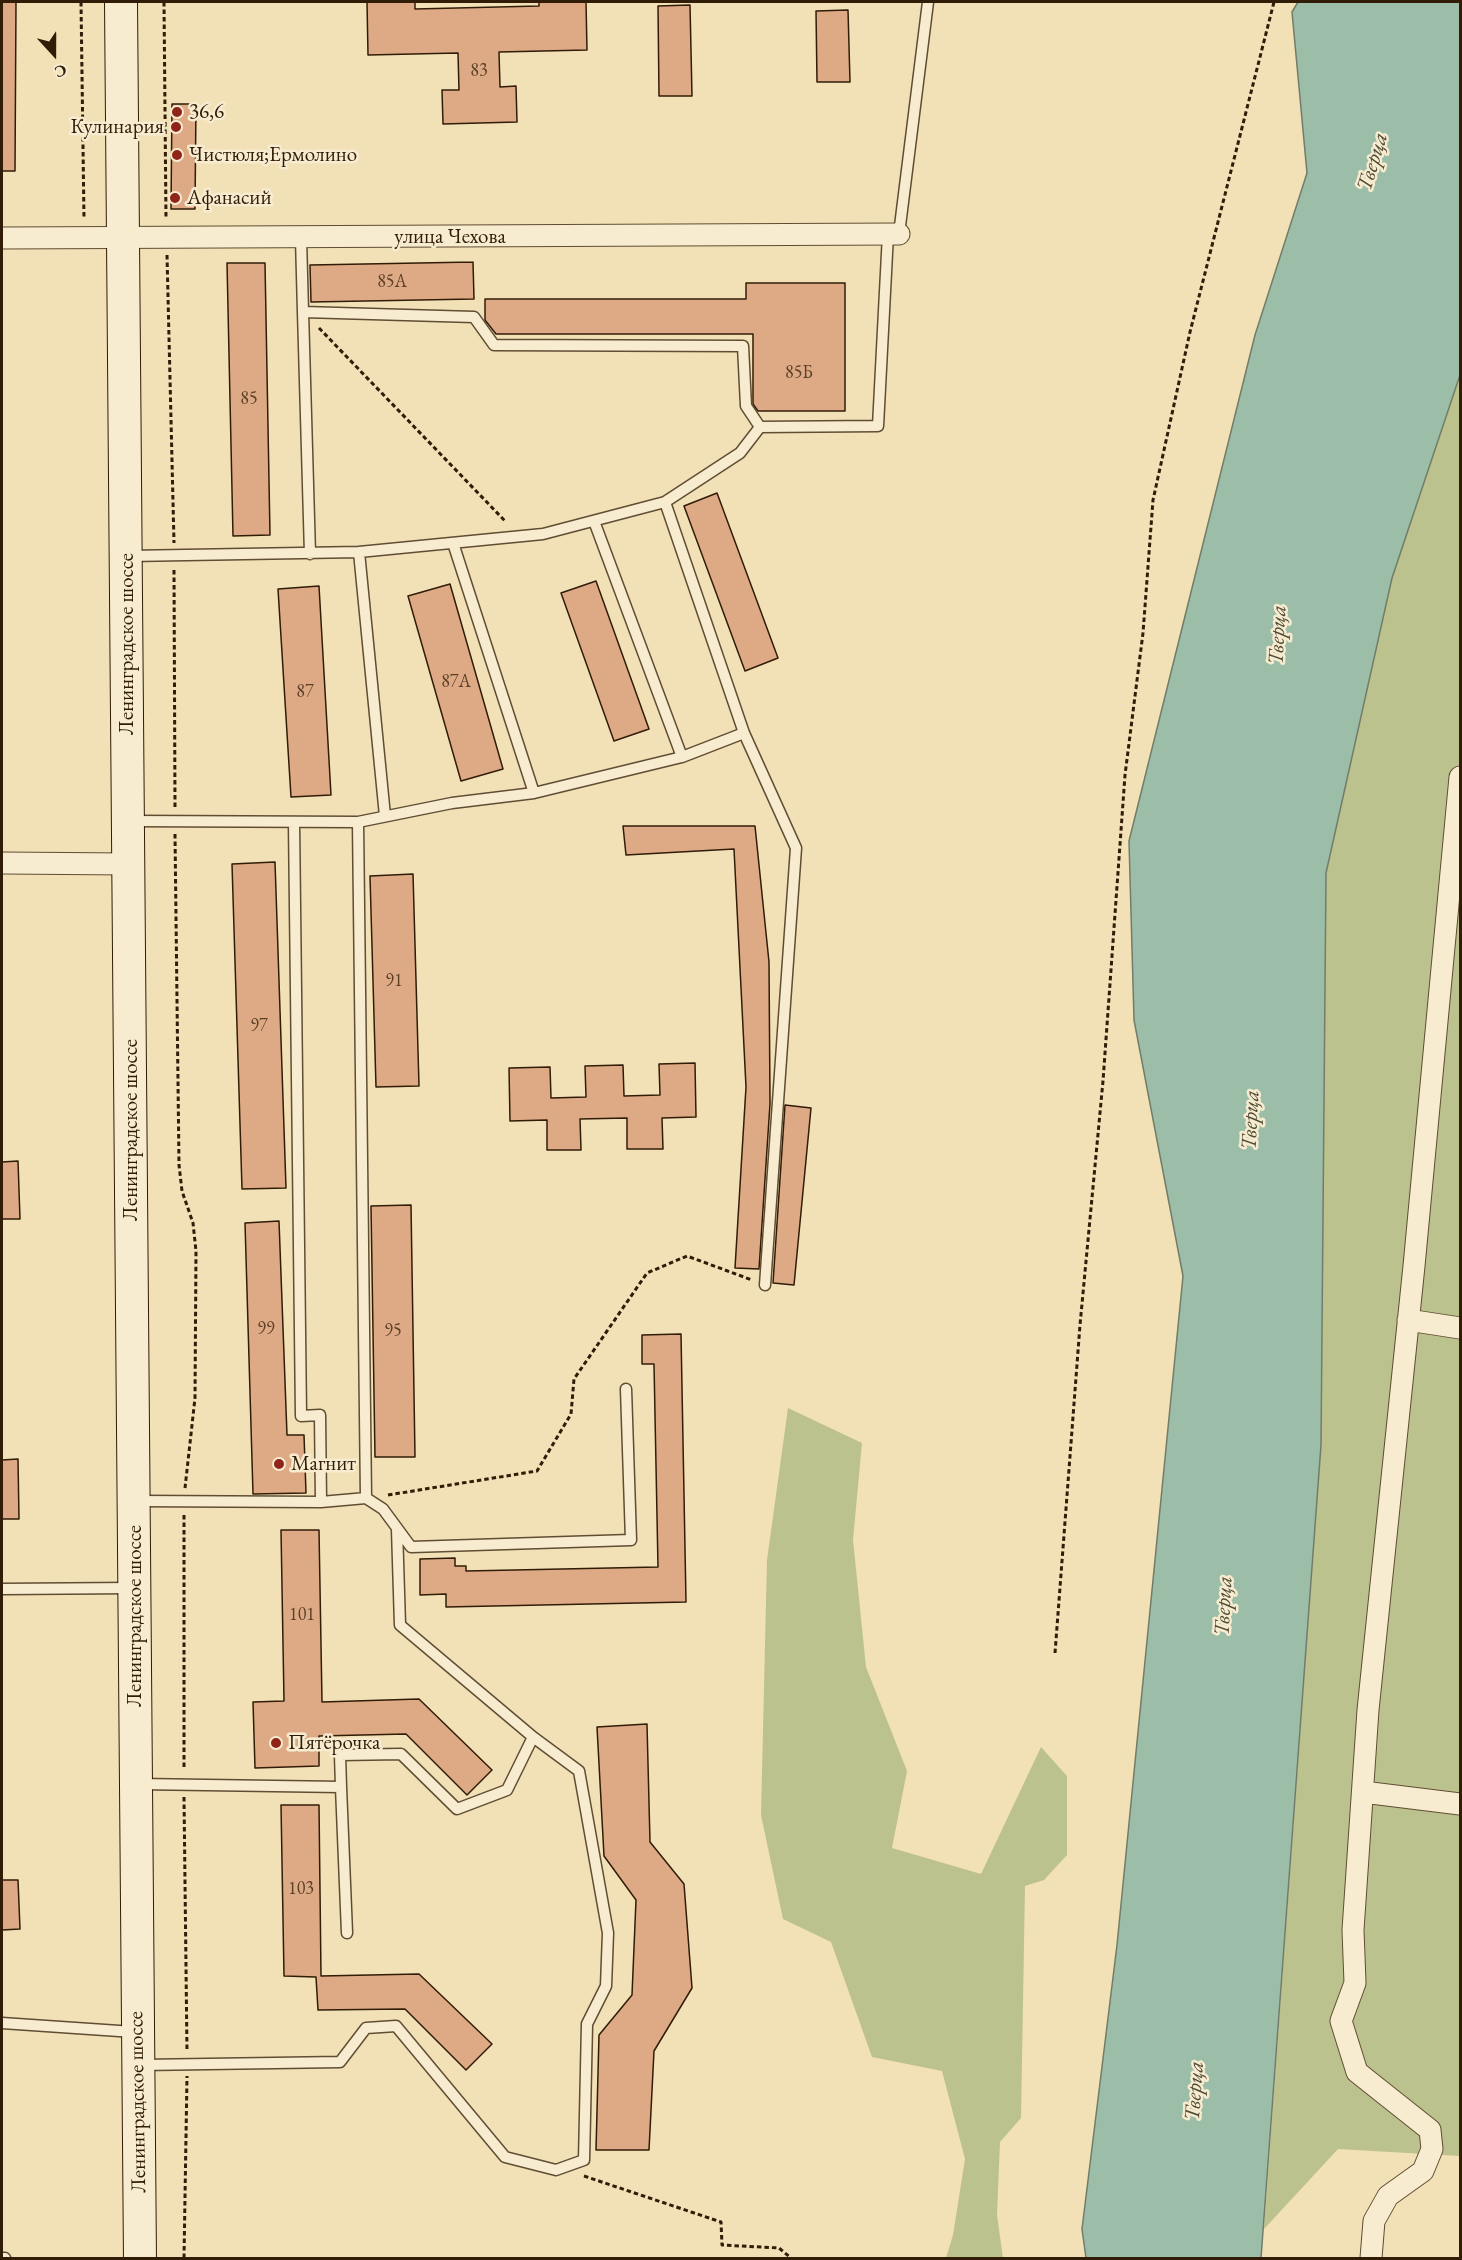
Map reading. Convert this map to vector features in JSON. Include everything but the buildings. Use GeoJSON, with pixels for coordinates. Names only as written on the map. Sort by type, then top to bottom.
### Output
{"type":"FeatureCollection","features":[{"type":"Feature","properties":{"kind":"main road","name":"Ленинградское шоссе"},"geometry":{"type":"LineString","coordinates":[[121,2],[140,2259]]}},
{"type":"Feature","properties":{"kind":"street","name":"улица Чехова"},"geometry":{"type":"LineString","coordinates":[[2,238],[894,234]]}},
{"type":"Feature","properties":{"kind":"street"},"geometry":{"type":"LineString","coordinates":[[1371,2259],[1374,2221],[1388,2196],[1423,2171],[1432,2149],[1430,2130],[1358,2072],[1341,2021],[1355,1983],[1353,1930],[1368,1710],[1461,777]]}},
{"type":"Feature","properties":{"kind":"street"},"geometry":{"type":"LineString","coordinates":[[2,863],[128,864]]}},
{"type":"Feature","properties":{"kind":"street"},"geometry":{"type":"LineString","coordinates":[[1408,1320],[1461,1328]]}},
{"type":"Feature","properties":{"kind":"street"},"geometry":{"type":"LineString","coordinates":[[1363,1792],[1461,1804]]}},
{"type":"Feature","properties":{"kind":"lane"},"geometry":{"type":"LineString","coordinates":[[760,427],[878,426],[894,234],[928,2]]}},
{"type":"Feature","properties":{"kind":"lane"},"geometry":{"type":"LineString","coordinates":[[301,238],[310,554]]}},
{"type":"Feature","properties":{"kind":"lane"},"geometry":{"type":"LineString","coordinates":[[303,312],[474,317],[494,345],[742,346],[746,406],[760,427]]}},
{"type":"Feature","properties":{"kind":"lane"},"geometry":{"type":"LineString","coordinates":[[126,555],[359,552],[543,534],[665,502],[740,453],[760,427]]}},
{"type":"Feature","properties":{"kind":"lane"},"geometry":{"type":"LineString","coordinates":[[665,502],[744,733],[796,848],[765,1285]]}},
{"type":"Feature","properties":{"kind":"lane"},"geometry":{"type":"LineString","coordinates":[[594,521],[682,757]]}},
{"type":"Feature","properties":{"kind":"lane"},"geometry":{"type":"LineString","coordinates":[[453,543],[534,793]]}},
{"type":"Feature","properties":{"kind":"lane"},"geometry":{"type":"LineString","coordinates":[[359,552],[385,816]]}},
{"type":"Feature","properties":{"kind":"lane"},"geometry":{"type":"LineString","coordinates":[[128,821],[358,822],[452,803],[534,793],[682,757],[744,733]]}},
{"type":"Feature","properties":{"kind":"lane"},"geometry":{"type":"LineString","coordinates":[[294,822],[301,1416],[320,1415],[321,1502]]}},
{"type":"Feature","properties":{"kind":"lane"},"geometry":{"type":"LineString","coordinates":[[358,822],[366,1498]]}},
{"type":"Feature","properties":{"kind":"lane"},"geometry":{"type":"LineString","coordinates":[[134,1502],[321,1502],[366,1498],[383,1509],[411,1547],[631,1540],[626,1389]]}},
{"type":"Feature","properties":{"kind":"lane"},"geometry":{"type":"LineString","coordinates":[[138,2066],[340,2062],[366,2028],[396,2026],[505,2157],[556,2170],[584,2160],[587,2024],[606,1986],[608,1933],[579,1771],[533,1737],[400,1625],[397,1529]]}},
{"type":"Feature","properties":{"kind":"lane"},"geometry":{"type":"LineString","coordinates":[[2,1589],[134,1588]]}},
{"type":"Feature","properties":{"kind":"lane"},"geometry":{"type":"LineString","coordinates":[[347,1933],[340,1755],[401,1754],[457,1809],[507,1790],[533,1737]]}},
{"type":"Feature","properties":{"kind":"lane"},"geometry":{"type":"LineString","coordinates":[[136,1784],[341,1787]]}},
{"type":"Feature","properties":{"kind":"lane"},"geometry":{"type":"LineString","coordinates":[[2,2023],[138,2032]]}},
{"type":"Feature","properties":{"kind":"path"},"geometry":{"type":"LineString","coordinates":[[81,2],[84,239]]}},
{"type":"Feature","properties":{"kind":"path"},"geometry":{"type":"LineString","coordinates":[[164,2],[174,555],[179,1165],[182,1191],[193,1223],[196,1251],[195,1398],[184,1502],[187,2065],[184,2259]]}},
{"type":"Feature","properties":{"kind":"path"},"geometry":{"type":"LineString","coordinates":[[1054,1653],[1080,1325],[1103,1081],[1125,776],[1143,633],[1153,500],[1190,332],[1274,2]]}},
{"type":"Feature","properties":{"kind":"path"},"geometry":{"type":"LineString","coordinates":[[303,312],[519,537]]}},
{"type":"Feature","properties":{"kind":"path"},"geometry":{"type":"LineString","coordinates":[[366,1498],[537,1472],[571,1414],[574,1379],[647,1273],[687,1256],[765,1285]]}},
{"type":"Feature","properties":{"kind":"path"},"geometry":{"type":"LineString","coordinates":[[556,2170],[597,2179],[721,2222],[722,2245],[779,2248],[791,2259]]}},
{"type":"Feature","properties":{"kind":"shaded area"},"geometry":{"type":"Polygon","coordinates":[[[1460,375],[1460,2156],[1338,2149],[1264,2229],[1321,1445],[1326,873],[1392,578],[1460,375]]]}},
{"type":"Feature","properties":{"kind":"shaded area"},"geometry":{"type":"Polygon","coordinates":[[[788,1408],[862,1443],[853,1540],[866,1667],[907,1771],[892,1848],[981,1874],[1041,1747],[1067,1776],[1067,1855],[1044,1880],[1025,1886],[1021,2118],[1000,2142],[997,2215],[1003,2258],[946,2258],[953,2235],[965,2159],[942,2071],[872,2057],[831,1942],[783,1919],[761,1815],[767,1560],[788,1408]]]}},
{"type":"Feature","properties":{"kind":"water","name":"Тверца"},"geometry":{"type":"Polygon","coordinates":[[[1298,2],[1460,2],[1460,375],[1392,578],[1326,873],[1321,1445],[1261,2258],[1086,2258],[1082,2229],[1117,1945],[1183,1276],[1134,1020],[1129,841],[1255,335],[1307,173],[1292,12],[1298,2]]]}},
{"type":"Feature","properties":{"kind":"place","name":"36,6"},"geometry":{"type":"Point","coordinates":[177,112]}},
{"type":"Feature","properties":{"kind":"place","name":"Кулинария"},"geometry":{"type":"Point","coordinates":[176,127]}},
{"type":"Feature","properties":{"kind":"place","name":"Чистюля;Ермолино"},"geometry":{"type":"Point","coordinates":[177,155]}},
{"type":"Feature","properties":{"kind":"place","name":"Афанасий"},"geometry":{"type":"Point","coordinates":[175,198]}},
{"type":"Feature","properties":{"kind":"place","name":"Магнит"},"geometry":{"type":"Point","coordinates":[279,1464]}},
{"type":"Feature","properties":{"kind":"place","name":"Пятёрочка"},"geometry":{"type":"Point","coordinates":[276,1743]}}]}
